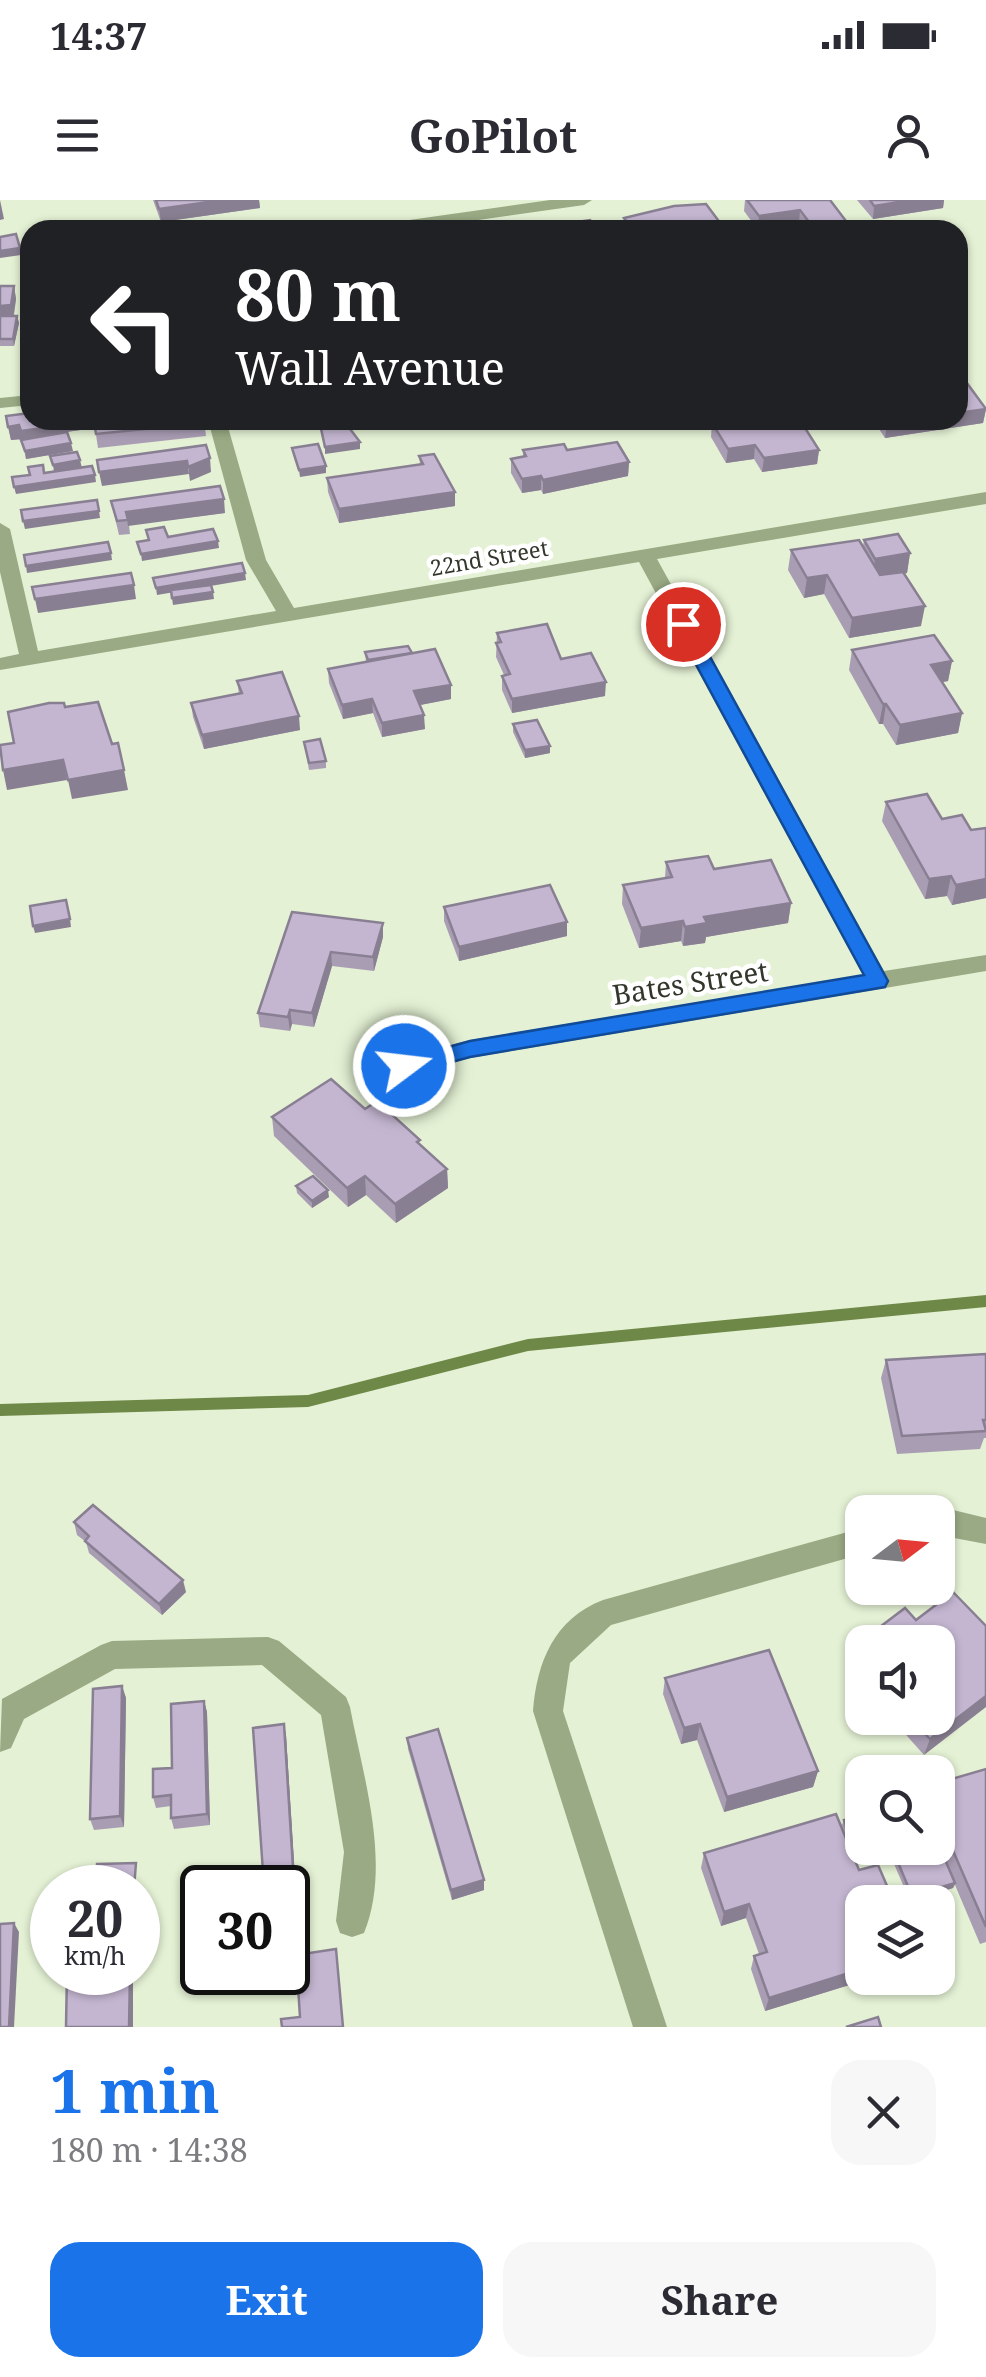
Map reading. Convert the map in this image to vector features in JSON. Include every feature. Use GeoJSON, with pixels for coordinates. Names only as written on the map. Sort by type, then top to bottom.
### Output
{"type":"FeatureCollection","features":[{"type":"Feature","properties":{"kind":"street"},"geometry":{"type":"LineString","coordinates":[[444,220],[584,200]]}},
{"type":"Feature","properties":{"kind":"street"},"geometry":{"type":"LineString","coordinates":[[219,430],[256,560],[289,616]]}},
{"type":"Feature","properties":{"kind":"street","name":"22nd Street"},"geometry":{"type":"LineString","coordinates":[[0,664],[986,498]]}},
{"type":"Feature","properties":{"kind":"street"},"geometry":{"type":"LineString","coordinates":[[0,529],[30,659]]}},
{"type":"Feature","properties":{"kind":"street"},"geometry":{"type":"LineString","coordinates":[[645,556],[878,981]]}},
{"type":"Feature","properties":{"kind":"street","name":"Bates Street"},"geometry":{"type":"LineString","coordinates":[[404,1066],[470,1049],[986,963]]}},
{"type":"Feature","properties":{"kind":"street"},"geometry":{"type":"LineString","coordinates":[[955,1523],[986,1531]]}},
{"type":"Feature","properties":{"kind":"street"},"geometry":{"type":"LineString","coordinates":[[650,2027],[548,1710],[551,1669],[567,1640],[603,1614],[845,1546]]}},
{"type":"Feature","properties":{"kind":"street"},"geometry":{"type":"LineString","coordinates":[[0,1737],[13,1708],[112,1655],[268,1652],[336,1707],[360,1852],[352,1921]]}},
{"type":"Feature","properties":{"kind":"building"},"geometry":{"type":"Polygon","coordinates":[[[156,200],[223,200],[159,209],[156,200]]]}},
{"type":"Feature","properties":{"kind":"building"},"geometry":{"type":"Polygon","coordinates":[[[747,200],[830,200],[845,220],[808,220],[800,210],[759,216],[747,200]]]}},
{"type":"Feature","properties":{"kind":"building"},"geometry":{"type":"Polygon","coordinates":[[[870,200],[912,200],[874,206],[870,200]]]}},
{"type":"Feature","properties":{"kind":"building"},"geometry":{"type":"Polygon","coordinates":[[[706,204],[718,220],[624,218],[674,206],[706,204]]]}},
{"type":"Feature","properties":{"kind":"building"},"geometry":{"type":"Polygon","coordinates":[[[16,234],[20,248],[0,251],[0,237],[16,234]]]}},
{"type":"Feature","properties":{"kind":"building"},"geometry":{"type":"Polygon","coordinates":[[[0,286],[14,286],[11,305],[0,306],[0,286]]]}},
{"type":"Feature","properties":{"kind":"building"},"geometry":{"type":"Polygon","coordinates":[[[0,316],[17,316],[13,339],[0,339],[0,316]]]}},
{"type":"Feature","properties":{"kind":"building"},"geometry":{"type":"Polygon","coordinates":[[[968,384],[986,409],[968,412],[968,384]]]}},
{"type":"Feature","properties":{"kind":"building"},"geometry":{"type":"Polygon","coordinates":[[[20,414],[20,428],[8,427],[6,416],[20,414]]]}},
{"type":"Feature","properties":{"kind":"building"},"geometry":{"type":"Polygon","coordinates":[[[95,430],[135,430],[96,434],[95,430]]]}},
{"type":"Feature","properties":{"kind":"building"},"geometry":{"type":"Polygon","coordinates":[[[321,430],[351,430],[360,442],[325,447],[321,430]]]}},
{"type":"Feature","properties":{"kind":"building"},"geometry":{"type":"Polygon","coordinates":[[[716,430],[806,430],[819,450],[764,458],[755,445],[728,449],[716,430]]]}},
{"type":"Feature","properties":{"kind":"building"},"geometry":{"type":"Polygon","coordinates":[[[67,432],[71,443],[25,451],[21,440],[67,432]]]}},
{"type":"Feature","properties":{"kind":"building"},"geometry":{"type":"Polygon","coordinates":[[[617,442],[629,462],[543,480],[541,476],[522,479],[511,459],[526,456],[523,450],[564,444],[567,450],[617,442]]]}},
{"type":"Feature","properties":{"kind":"building"},"geometry":{"type":"Polygon","coordinates":[[[318,444],[326,466],[299,470],[292,448],[318,444]]]}},
{"type":"Feature","properties":{"kind":"building"},"geometry":{"type":"Polygon","coordinates":[[[206,445],[210,458],[188,467],[187,461],[99,472],[97,460],[206,445]]]}},
{"type":"Feature","properties":{"kind":"building"},"geometry":{"type":"Polygon","coordinates":[[[77,452],[80,460],[53,465],[50,456],[77,452]]]}},
{"type":"Feature","properties":{"kind":"building"},"geometry":{"type":"Polygon","coordinates":[[[434,454],[455,492],[339,509],[327,478],[423,464],[419,456],[434,454]]]}},
{"type":"Feature","properties":{"kind":"building"},"geometry":{"type":"Polygon","coordinates":[[[43,465],[44,473],[92,466],[95,475],[14,487],[12,477],[30,475],[28,467],[43,465]]]}},
{"type":"Feature","properties":{"kind":"building"},"geometry":{"type":"Polygon","coordinates":[[[220,486],[224,499],[126,512],[128,520],[117,521],[111,501],[220,486]]]}},
{"type":"Feature","properties":{"kind":"building"},"geometry":{"type":"Polygon","coordinates":[[[97,500],[99,511],[23,521],[21,510],[97,500]]]}},
{"type":"Feature","properties":{"kind":"building"},"geometry":{"type":"Polygon","coordinates":[[[164,527],[168,537],[213,529],[218,541],[141,554],[137,542],[149,540],[146,530],[164,527]]]}},
{"type":"Feature","properties":{"kind":"building"},"geometry":{"type":"Polygon","coordinates":[[[898,534],[910,553],[875,559],[864,540],[898,534]]]}},
{"type":"Feature","properties":{"kind":"building"},"geometry":{"type":"Polygon","coordinates":[[[859,540],[880,575],[903,572],[925,606],[852,618],[827,575],[807,578],[791,550],[859,540]]]}},
{"type":"Feature","properties":{"kind":"building"},"geometry":{"type":"Polygon","coordinates":[[[108,542],[111,553],[26,566],[24,555],[108,542]]]}},
{"type":"Feature","properties":{"kind":"building"},"geometry":{"type":"Polygon","coordinates":[[[242,563],[245,573],[156,588],[153,578],[242,563]]]}},
{"type":"Feature","properties":{"kind":"building"},"geometry":{"type":"Polygon","coordinates":[[[131,573],[134,585],[35,599],[32,587],[131,573]]]}},
{"type":"Feature","properties":{"kind":"building"},"geometry":{"type":"Polygon","coordinates":[[[211,585],[213,592],[172,598],[171,590],[211,585]]]}},
{"type":"Feature","properties":{"kind":"building"},"geometry":{"type":"Polygon","coordinates":[[[547,624],[561,659],[591,653],[606,682],[512,699],[502,676],[510,674],[496,643],[501,642],[497,633],[547,624]]]}},
{"type":"Feature","properties":{"kind":"building"},"geometry":{"type":"Polygon","coordinates":[[[934,635],[952,661],[931,665],[962,713],[900,725],[852,650],[934,635]]]}},
{"type":"Feature","properties":{"kind":"building"},"geometry":{"type":"Polygon","coordinates":[[[408,646],[412,653],[368,660],[365,652],[408,646]]]}},
{"type":"Feature","properties":{"kind":"building"},"geometry":{"type":"Polygon","coordinates":[[[435,649],[451,685],[414,691],[424,715],[382,723],[372,699],[342,705],[328,669],[435,649]]]}},
{"type":"Feature","properties":{"kind":"building"},"geometry":{"type":"Polygon","coordinates":[[[282,672],[299,716],[202,735],[191,703],[242,693],[237,681],[282,672]]]}},
{"type":"Feature","properties":{"kind":"building"},"geometry":{"type":"Polygon","coordinates":[[[98,702],[112,744],[118,743],[124,770],[68,780],[63,760],[3,770],[0,745],[14,743],[8,712],[49,703],[64,703],[65,707],[98,702]]]}},
{"type":"Feature","properties":{"kind":"building"},"geometry":{"type":"Polygon","coordinates":[[[537,720],[550,746],[525,750],[513,724],[537,720]]]}},
{"type":"Feature","properties":{"kind":"building"},"geometry":{"type":"Polygon","coordinates":[[[320,739],[326,761],[309,763],[304,742],[320,739]]]}},
{"type":"Feature","properties":{"kind":"building"},"geometry":{"type":"Polygon","coordinates":[[[927,794],[942,819],[962,815],[971,830],[986,828],[986,879],[956,885],[951,876],[929,879],[886,802],[927,794]]]}},
{"type":"Feature","properties":{"kind":"building"},"geometry":{"type":"Polygon","coordinates":[[[708,856],[714,869],[771,860],[791,903],[704,917],[707,923],[685,927],[683,921],[641,928],[623,885],[672,877],[666,862],[708,856]]]}},
{"type":"Feature","properties":{"kind":"building"},"geometry":{"type":"Polygon","coordinates":[[[550,885],[567,922],[459,947],[444,907],[550,885]]]}},
{"type":"Feature","properties":{"kind":"building"},"geometry":{"type":"Polygon","coordinates":[[[66,900],[70,919],[33,926],[30,906],[66,900]]]}},
{"type":"Feature","properties":{"kind":"building"},"geometry":{"type":"Polygon","coordinates":[[[292,912],[383,923],[373,957],[331,952],[312,1013],[290,1010],[288,1017],[258,1013],[292,912]]]}},
{"type":"Feature","properties":{"kind":"building"},"geometry":{"type":"Polygon","coordinates":[[[331,1079],[365,1109],[377,1101],[447,1169],[395,1204],[365,1176],[347,1188],[272,1117],[331,1079]]]}},
{"type":"Feature","properties":{"kind":"building"},"geometry":{"type":"Polygon","coordinates":[[[313,1176],[328,1190],[312,1201],[296,1186],[313,1176]]]}},
{"type":"Feature","properties":{"kind":"building"},"geometry":{"type":"Polygon","coordinates":[[[986,1354],[986,1431],[902,1436],[886,1360],[986,1354]]]}},
{"type":"Feature","properties":{"kind":"building"},"geometry":{"type":"Polygon","coordinates":[[[93,1505],[183,1580],[159,1604],[85,1541],[89,1536],[74,1522],[93,1505]]]}},
{"type":"Feature","properties":{"kind":"building"},"geometry":{"type":"Polygon","coordinates":[[[955,1594],[986,1626],[986,1696],[955,1720],[955,1625],[882,1625],[905,1608],[916,1620],[936,1605],[955,1605],[955,1594]]]}},
{"type":"Feature","properties":{"kind":"building"},"geometry":{"type":"Polygon","coordinates":[[[769,1650],[818,1771],[727,1797],[700,1724],[684,1728],[665,1678],[769,1650]]]}},
{"type":"Feature","properties":{"kind":"building"},"geometry":{"type":"Polygon","coordinates":[[[122,1686],[120,1816],[90,1819],[93,1689],[122,1686]]]}},
{"type":"Feature","properties":{"kind":"building"},"geometry":{"type":"Polygon","coordinates":[[[204,1701],[207,1814],[171,1818],[171,1795],[153,1797],[153,1769],[172,1768],[171,1704],[204,1701]]]}},
{"type":"Feature","properties":{"kind":"building"},"geometry":{"type":"Polygon","coordinates":[[[284,1724],[293,1865],[263,1865],[253,1728],[284,1724]]]}},
{"type":"Feature","properties":{"kind":"building"},"geometry":{"type":"Polygon","coordinates":[[[438,1729],[484,1880],[451,1890],[407,1738],[438,1729]]]}},
{"type":"Feature","properties":{"kind":"building"},"geometry":{"type":"Polygon","coordinates":[[[986,1769],[986,1927],[955,1855],[955,1778],[986,1769]]]}},
{"type":"Feature","properties":{"kind":"building"},"geometry":{"type":"Polygon","coordinates":[[[836,1814],[845,1836],[845,1865],[857,1865],[859,1870],[878,1865],[887,1885],[845,1885],[845,1974],[769,1998],[754,1956],[767,1952],[749,1904],[724,1912],[704,1853],[836,1814]]]}},
{"type":"Feature","properties":{"kind":"building"},"geometry":{"type":"Polygon","coordinates":[[[899,1865],[947,1865],[955,1883],[948,1885],[907,1885],[899,1865]]]}},
{"type":"Feature","properties":{"kind":"building"},"geometry":{"type":"Polygon","coordinates":[[[14,1923],[9,2027],[0,2027],[0,1924],[14,1923]]]}},
{"type":"Feature","properties":{"kind":"building"},"geometry":{"type":"Polygon","coordinates":[[[336,1949],[343,2027],[282,2027],[281,2019],[300,2017],[299,1995],[310,1995],[310,1953],[336,1949]]]}},
{"type":"Feature","properties":{"kind":"building"},"geometry":{"type":"Polygon","coordinates":[[[67,1995],[130,1995],[129,2027],[66,2027],[67,1995]]]}},
{"type":"Feature","properties":{"kind":"building"},"geometry":{"type":"Polygon","coordinates":[[[878,2017],[881,2027],[846,2027],[878,2017]]]}},
{"type":"Feature","properties":{"kind":"waterway"},"geometry":{"type":"LineString","coordinates":[[0,1410],[308,1401],[528,1345],[986,1301]]}},
{"type":"Feature","properties":{"kind":"route"},"geometry":{"type":"LineString","coordinates":[[404,1066],[470,1049],[878,981],[683,624]]}}]}
